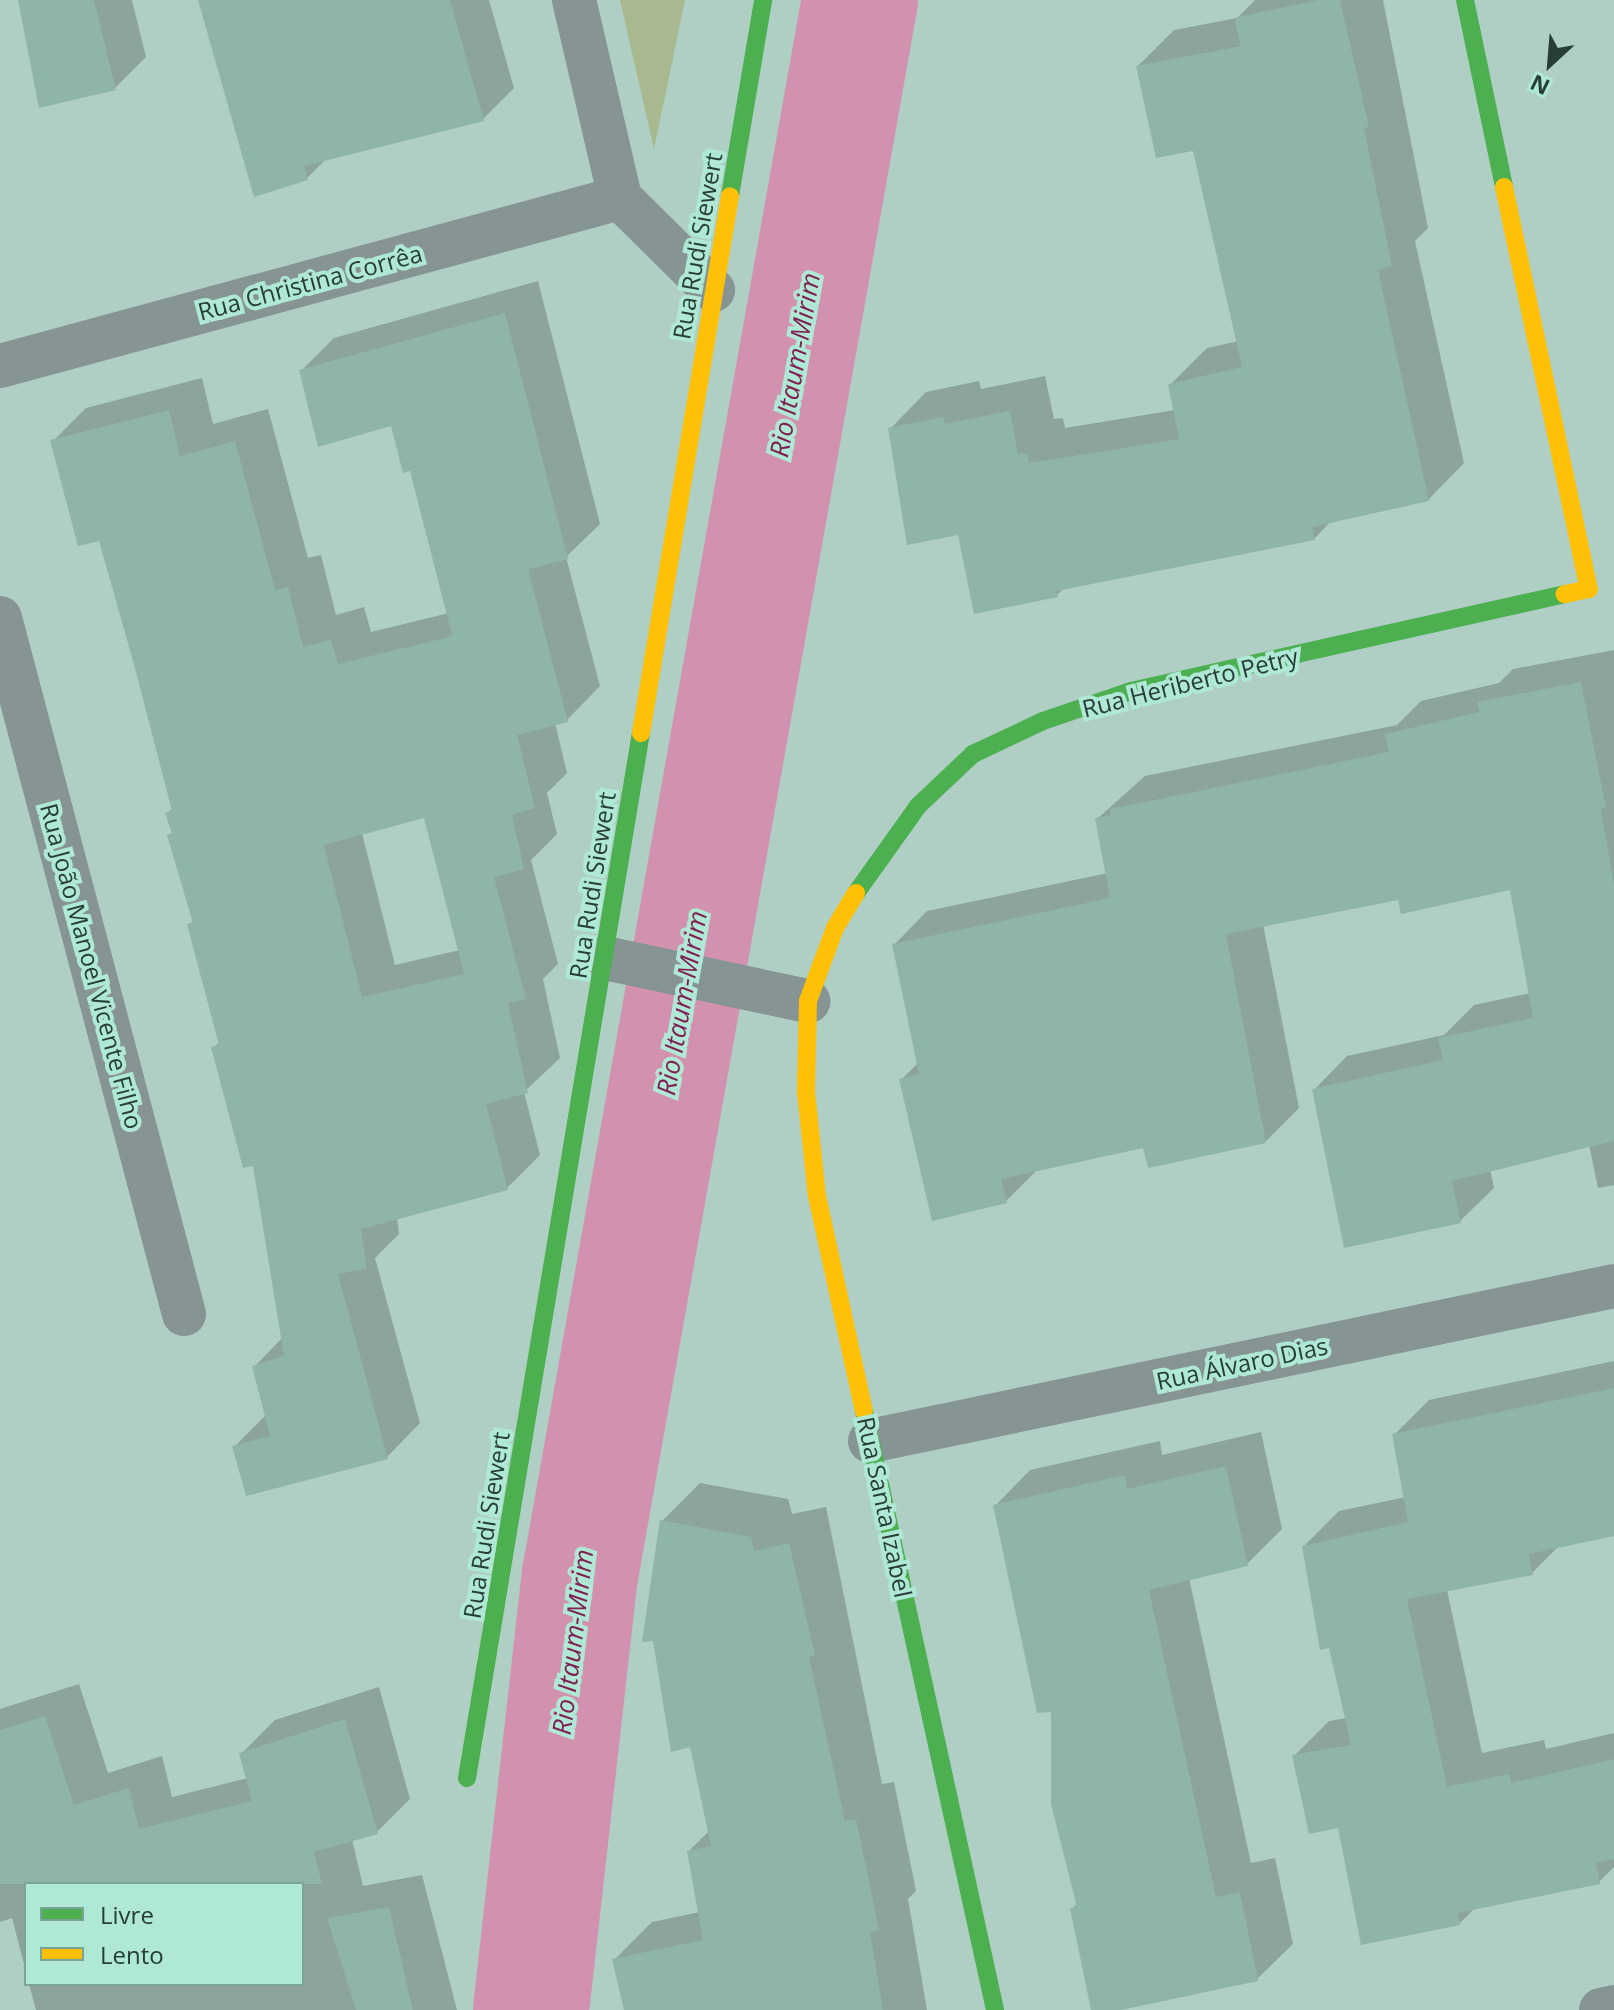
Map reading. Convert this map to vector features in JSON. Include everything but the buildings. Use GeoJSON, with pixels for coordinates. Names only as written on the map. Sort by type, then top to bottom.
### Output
{"type":"FeatureCollection","features":[{"type":"Feature","properties":{"kind":"street"},"geometry":{"type":"LineString","coordinates":[[574,0],[620,198],[713,290]]}},
{"type":"Feature","properties":{"kind":"street","name":"Rua Rudi Siewert"},"geometry":{"type":"LineString","coordinates":[[467,1778],[763,0]]}},
{"type":"Feature","properties":{"kind":"street"},"geometry":{"type":"LineString","coordinates":[[1465,0],[1602,587]]}},
{"type":"Feature","properties":{"kind":"street","name":"Rua Christina Corrêa"},"geometry":{"type":"LineString","coordinates":[[0,366],[620,198]]}},
{"type":"Feature","properties":{"kind":"street","name":"Rua Heriberto Petry"},"geometry":{"type":"LineString","coordinates":[[808,1001],[835,928],[872,866],[918,806],[973,754],[1043,721],[1131,691],[1602,587]]}},
{"type":"Feature","properties":{"kind":"street","name":"Rua João Manoel Vicente Filho"},"geometry":{"type":"LineString","coordinates":[[0,618],[184,1314]]}},
{"type":"Feature","properties":{"kind":"street"},"geometry":{"type":"LineString","coordinates":[[605,958],[808,1001]]}},
{"type":"Feature","properties":{"kind":"street","name":"Rua Santa Izabel"},"geometry":{"type":"LineString","coordinates":[[808,1001],[806,1092],[817,1196],[995,2010]]}},
{"type":"Feature","properties":{"kind":"street","name":"Rua Álvaro Dias"},"geometry":{"type":"LineString","coordinates":[[870,1441],[1614,1286]]}},
{"type":"Feature","properties":{"kind":"street"},"geometry":{"type":"LineString","coordinates":[[1601,2010],[1614,2007]]}},
{"type":"Feature","properties":{"kind":"green space"},"geometry":{"type":"Polygon","coordinates":[[[620,0],[685,0],[654,149],[620,0]]]}},
{"type":"Feature","properties":{"kind":"waterway","name":"Rio Itaum-Mirim"},"geometry":{"type":"LineString","coordinates":[[531,2010],[580,1575],[860,0]]}},
{"type":"Feature","properties":{"kind":"traffic: fast"},"geometry":{"type":"LineString","coordinates":[[730,196],[763,0]]}},
{"type":"Feature","properties":{"kind":"traffic: fast"},"geometry":{"type":"LineString","coordinates":[[1465,0],[1504,187]]}},
{"type":"Feature","properties":{"kind":"traffic: fast"},"geometry":{"type":"LineString","coordinates":[[856,893],[918,806],[973,754],[1043,721],[1131,691],[1565,594]]}},
{"type":"Feature","properties":{"kind":"traffic: fast"},"geometry":{"type":"LineString","coordinates":[[467,1778],[641,733]]}},
{"type":"Feature","properties":{"kind":"traffic: fast"},"geometry":{"type":"LineString","coordinates":[[864,1411],[995,2010]]}},
{"type":"Feature","properties":{"kind":"traffic: slow"},"geometry":{"type":"LineString","coordinates":[[1504,187],[1589,589],[1565,594]]}},
{"type":"Feature","properties":{"kind":"traffic: slow"},"geometry":{"type":"LineString","coordinates":[[641,733],[730,196]]}},
{"type":"Feature","properties":{"kind":"traffic: slow"},"geometry":{"type":"LineString","coordinates":[[856,893],[835,928],[808,1001],[806,1092],[817,1196],[864,1411]]}}]}
